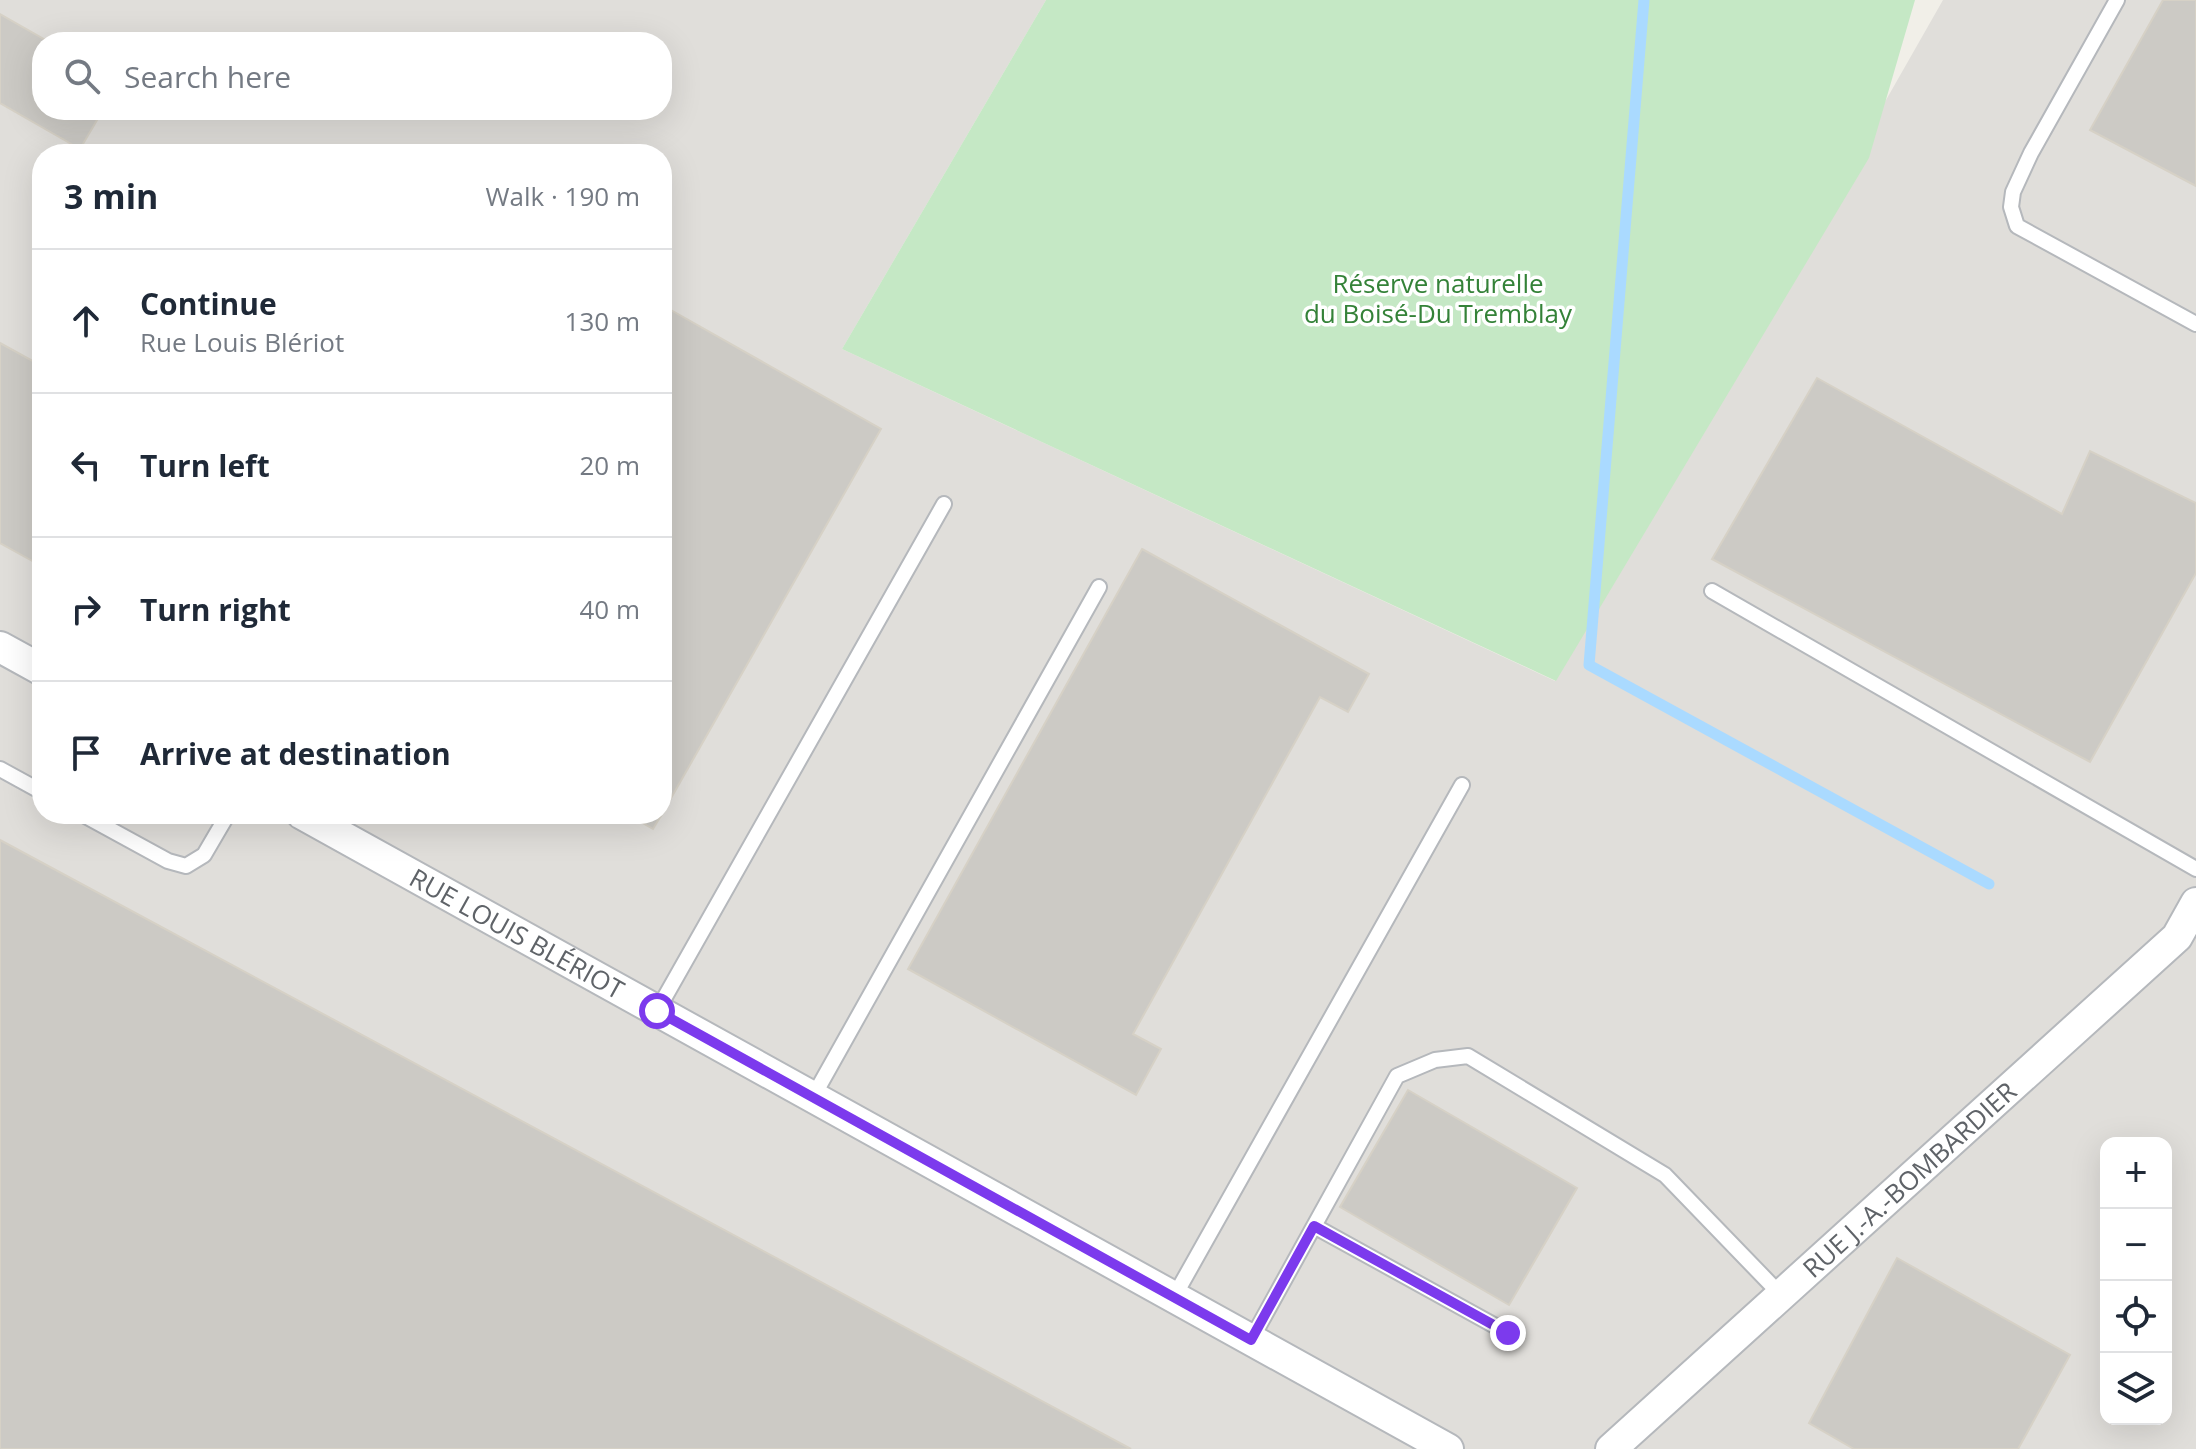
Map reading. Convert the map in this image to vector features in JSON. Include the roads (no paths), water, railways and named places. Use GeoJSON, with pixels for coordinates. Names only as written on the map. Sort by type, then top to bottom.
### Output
{"type":"FeatureCollection","features":[{"type":"Feature","properties":{"kind":"street"},"geometry":{"type":"LineString","coordinates":[[0,647],[32,665]]}},
{"type":"Feature","properties":{"kind":"street","name":"RUE LOUIS BLÉRIOT"},"geometry":{"type":"LineString","coordinates":[[322,824],[1448,1449]]}},
{"type":"Feature","properties":{"kind":"street","name":"RUE J.-A.-BOMBARDIER"},"geometry":{"type":"LineString","coordinates":[[1611,1449],[2177,937],[2196,903]]}},
{"type":"Feature","properties":{"kind":"lane"},"geometry":{"type":"LineString","coordinates":[[2117,0],[2031,153],[2013,192],[2011,207],[2017,226],[2196,324]]}},
{"type":"Feature","properties":{"kind":"lane"},"geometry":{"type":"LineString","coordinates":[[657,1011],[944,504]]}},
{"type":"Feature","properties":{"kind":"lane"},"geometry":{"type":"LineString","coordinates":[[813,1097],[1099,587]]}},
{"type":"Feature","properties":{"kind":"lane"},"geometry":{"type":"LineString","coordinates":[[1712,591],[2196,869]]}},
{"type":"Feature","properties":{"kind":"lane"},"geometry":{"type":"LineString","coordinates":[[0,769],[32,787]]}},
{"type":"Feature","properties":{"kind":"lane"},"geometry":{"type":"LineString","coordinates":[[1174,1297],[1462,785]]}},
{"type":"Feature","properties":{"kind":"lane"},"geometry":{"type":"LineString","coordinates":[[100,824],[168,861],[186,866],[204,855],[222,824]]}},
{"type":"Feature","properties":{"kind":"lane"},"geometry":{"type":"LineString","coordinates":[[1251,1340],[1397,1076],[1435,1060],[1468,1056],[1665,1175],[1781,1295]]}},
{"type":"Feature","properties":{"kind":"lane"},"geometry":{"type":"LineString","coordinates":[[1314,1226],[1508,1333]]}},
{"type":"Feature","properties":{"kind":"waterway"},"geometry":{"type":"LineString","coordinates":[[1644,0],[1589,665],[1989,884]]}},
{"type":"Feature","properties":{"kind":"park label","name":"Réserve naturelle du Boisé-Du Tremblay"},"geometry":{"type":"Point","coordinates":[1438,298]}}]}
